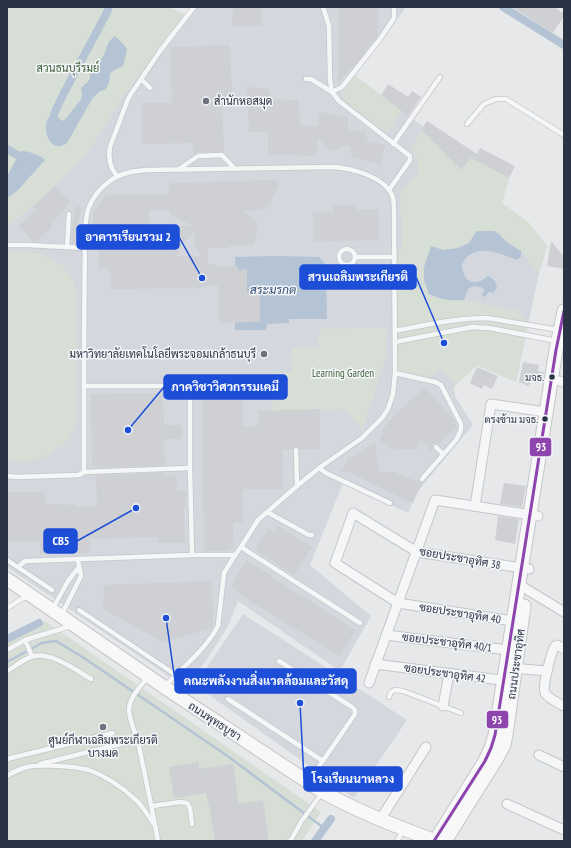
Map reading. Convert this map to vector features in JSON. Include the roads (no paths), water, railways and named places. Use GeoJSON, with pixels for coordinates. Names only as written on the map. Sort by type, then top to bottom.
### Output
{"type":"FeatureCollection","features":[{"type":"Feature","properties":{"kind":"main road","name":"ถนนประชาอุทิศ"},"geometry":{"type":"LineString","coordinates":[[445,841],[504,745],[506,735],[509,681],[546,412],[561,336],[564,311]]}},
{"type":"Feature","properties":{"kind":"main road","name":"ถนนประชาอุทิศ"},"geometry":{"type":"LineString","coordinates":[[533,515],[562,381],[564,353]]}},
{"type":"Feature","properties":{"kind":"main road","name":"ถนนพุทธบูชา"},"geometry":{"type":"LineString","coordinates":[[7,579],[164,687],[323,792],[380,820],[401,835],[435,841]]}},
{"type":"Feature","properties":{"kind":"main road","name":"ถนนประชาอุทิศ"},"geometry":{"type":"LineString","coordinates":[[511,668],[508,650],[517,622]]}},
{"type":"Feature","properties":{"kind":"main road","name":"ถนนประชาอุทิศ"},"geometry":{"type":"LineString","coordinates":[[435,841],[488,754],[509,681]]}},
{"type":"Feature","properties":{"kind":"street"},"geometry":{"type":"LineString","coordinates":[[475,506],[491,404],[546,412]]}},
{"type":"Feature","properties":{"kind":"street"},"geometry":{"type":"LineString","coordinates":[[369,682],[435,500],[533,515]]}},
{"type":"Feature","properties":{"kind":"street","name":"ซอยประชาอุทิศ 38"},"geometry":{"type":"LineString","coordinates":[[398,603],[335,563],[353,513],[417,552],[525,569]]}},
{"type":"Feature","properties":{"kind":"street"},"geometry":{"type":"LineString","coordinates":[[522,586],[564,612]]}},
{"type":"Feature","properties":{"kind":"street","name":"ซอยประชาอุทิศ 40"},"geometry":{"type":"LineString","coordinates":[[398,603],[517,622]]}},
{"type":"Feature","properties":{"kind":"street","name":"ซอยประชาอุทิศ 40/1"},"geometry":{"type":"LineString","coordinates":[[386,635],[508,650]]}},
{"type":"Feature","properties":{"kind":"street"},"geometry":{"type":"LineString","coordinates":[[564,649],[557,645],[555,646],[547,671],[544,692],[549,697],[564,706]]}},
{"type":"Feature","properties":{"kind":"street","name":"ซอยประชาอุทิศ 42"},"geometry":{"type":"LineString","coordinates":[[375,664],[509,681]]}},
{"type":"Feature","properties":{"kind":"street"},"geometry":{"type":"LineString","coordinates":[[511,668],[547,671]]}},
{"type":"Feature","properties":{"kind":"street"},"geometry":{"type":"LineString","coordinates":[[443,706],[449,674]]}},
{"type":"Feature","properties":{"kind":"street"},"geometry":{"type":"LineString","coordinates":[[380,820],[426,746]]}},
{"type":"Feature","properties":{"kind":"street"},"geometry":{"type":"LineString","coordinates":[[539,755],[564,767]]}},
{"type":"Feature","properties":{"kind":"street"},"geometry":{"type":"LineString","coordinates":[[507,804],[564,830]]}},
{"type":"Feature","properties":{"kind":"lane"},"geometry":{"type":"LineString","coordinates":[[117,176],[110,164],[109,153],[128,99],[160,52],[194,7]]}},
{"type":"Feature","properties":{"kind":"lane"},"geometry":{"type":"LineString","coordinates":[[323,7],[329,26],[330,80],[332,92]]}},
{"type":"Feature","properties":{"kind":"lane"},"geometry":{"type":"LineString","coordinates":[[332,92],[342,87],[380,39],[394,18],[394,7]]}},
{"type":"Feature","properties":{"kind":"lane"},"geometry":{"type":"LineString","coordinates":[[393,144],[440,76]]}},
{"type":"Feature","properties":{"kind":"lane"},"geometry":{"type":"LineString","coordinates":[[141,79],[150,88]]}},
{"type":"Feature","properties":{"kind":"lane"},"geometry":{"type":"LineString","coordinates":[[306,79],[311,79],[332,92],[339,101],[410,156],[389,190]]}},
{"type":"Feature","properties":{"kind":"lane"},"geometry":{"type":"LineString","coordinates":[[467,124],[484,104],[496,99],[506,99],[564,135]]}},
{"type":"Feature","properties":{"kind":"lane"},"geometry":{"type":"LineString","coordinates":[[179,169],[198,156],[222,155],[236,169]]}},
{"type":"Feature","properties":{"kind":"lane"},"geometry":{"type":"LineString","coordinates":[[84,472],[85,230],[87,213],[90,206],[99,191],[110,180],[117,176],[146,170],[339,167],[356,171],[368,176],[380,182],[389,190],[393,196],[394,210],[395,373],[394,386],[388,409],[382,418],[362,438],[319,468],[258,520],[224,573],[218,626],[208,642],[164,687]]}},
{"type":"Feature","properties":{"kind":"lane"},"geometry":{"type":"LineString","coordinates":[[67,248],[69,214]]}},
{"type":"Feature","properties":{"kind":"lane"},"geometry":{"type":"LineString","coordinates":[[85,239],[142,239]]}},
{"type":"Feature","properties":{"kind":"lane"},"geometry":{"type":"LineString","coordinates":[[7,245],[85,248]]}},
{"type":"Feature","properties":{"kind":"lane"},"geometry":{"type":"LineString","coordinates":[[355,257],[395,257]]}},
{"type":"Feature","properties":{"kind":"lane"},"geometry":{"type":"LineString","coordinates":[[395,331],[449,321],[487,318],[561,336]]}},
{"type":"Feature","properties":{"kind":"lane"},"geometry":{"type":"LineString","coordinates":[[395,342],[472,327],[561,336]]}},
{"type":"Feature","properties":{"kind":"lane"},"geometry":{"type":"LineString","coordinates":[[395,373],[435,382],[441,385],[461,424],[461,430],[456,440],[422,480]]}},
{"type":"Feature","properties":{"kind":"lane"},"geometry":{"type":"LineString","coordinates":[[84,386],[190,386],[192,555]]}},
{"type":"Feature","properties":{"kind":"lane"},"geometry":{"type":"LineString","coordinates":[[436,447],[443,454]]}},
{"type":"Feature","properties":{"kind":"lane"},"geometry":{"type":"LineString","coordinates":[[296,450],[297,486]]}},
{"type":"Feature","properties":{"kind":"lane"},"geometry":{"type":"LineString","coordinates":[[7,476],[79,475],[84,472],[190,468]]}},
{"type":"Feature","properties":{"kind":"lane"},"geometry":{"type":"LineString","coordinates":[[319,468],[326,473],[390,503]]}},
{"type":"Feature","properties":{"kind":"lane"},"geometry":{"type":"LineString","coordinates":[[267,512],[309,535],[312,535]]}},
{"type":"Feature","properties":{"kind":"lane"},"geometry":{"type":"LineString","coordinates":[[241,547],[360,623]]}},
{"type":"Feature","properties":{"kind":"lane"},"geometry":{"type":"LineString","coordinates":[[18,567],[25,561],[192,555],[235,555]]}},
{"type":"Feature","properties":{"kind":"lane"},"geometry":{"type":"LineString","coordinates":[[7,560],[52,590]]}},
{"type":"Feature","properties":{"kind":"lane"},"geometry":{"type":"LineString","coordinates":[[56,613],[81,576],[78,560]]}},
{"type":"Feature","properties":{"kind":"lane"},"geometry":{"type":"LineString","coordinates":[[56,613],[68,581],[79,567]]}},
{"type":"Feature","properties":{"kind":"lane"},"geometry":{"type":"LineString","coordinates":[[7,608],[29,594]]}},
{"type":"Feature","properties":{"kind":"lane"},"geometry":{"type":"LineString","coordinates":[[79,610],[176,675]]}},
{"type":"Feature","properties":{"kind":"lane"},"geometry":{"type":"LineString","coordinates":[[7,650],[25,640],[74,625]]}},
{"type":"Feature","properties":{"kind":"lane"},"geometry":{"type":"LineString","coordinates":[[25,640],[31,654]]}},
{"type":"Feature","properties":{"kind":"lane"},"geometry":{"type":"LineString","coordinates":[[7,671],[31,654],[53,658],[91,679]]}},
{"type":"Feature","properties":{"kind":"lane"},"geometry":{"type":"LineString","coordinates":[[279,661],[355,710],[355,714],[308,782]]}},
{"type":"Feature","properties":{"kind":"lane"},"geometry":{"type":"LineString","coordinates":[[148,676],[131,700],[129,709],[152,806],[158,841]]}},
{"type":"Feature","properties":{"kind":"lane"},"geometry":{"type":"LineString","coordinates":[[389,697],[391,692],[398,690],[461,713]]}},
{"type":"Feature","properties":{"kind":"lane"},"geometry":{"type":"LineString","coordinates":[[228,700],[323,761]]}},
{"type":"Feature","properties":{"kind":"lane"},"geometry":{"type":"LineString","coordinates":[[7,759],[114,733]]}},
{"type":"Feature","properties":{"kind":"lane"},"geometry":{"type":"LineString","coordinates":[[7,774],[28,767],[137,740]]}},
{"type":"Feature","properties":{"kind":"lane"},"geometry":{"type":"LineString","coordinates":[[28,767],[51,765],[88,770],[105,778],[137,801],[155,826]]}},
{"type":"Feature","properties":{"kind":"lane"},"geometry":{"type":"LineString","coordinates":[[289,841],[310,808],[323,792]]}},
{"type":"Feature","properties":{"kind":"lane"},"geometry":{"type":"LineString","coordinates":[[152,806],[180,802],[187,803],[190,808],[192,824]]}},
{"type":"Feature","properties":{"kind":"water"},"geometry":{"type":"Polygon","coordinates":[[[115,36],[127,49],[123,66],[114,70],[110,74],[109,82],[105,90],[100,91],[92,99],[67,143],[60,146],[52,144],[46,131],[48,119],[52,113],[57,115],[63,121],[68,116],[81,99],[81,88],[89,80],[90,71],[94,63],[103,56],[108,43],[115,36]]]}},
{"type":"Feature","properties":{"kind":"water"},"geometry":{"type":"Polygon","coordinates":[[[21,151],[40,156],[45,160],[17,191],[7,198],[7,176],[21,151]]]}},
{"type":"Feature","properties":{"kind":"water"},"geometry":{"type":"Polygon","coordinates":[[[478,231],[494,231],[508,243],[521,251],[521,257],[516,260],[491,251],[478,251],[472,253],[464,261],[462,265],[463,271],[467,279],[478,282],[488,276],[494,280],[497,286],[494,293],[489,292],[484,297],[482,296],[484,289],[476,286],[468,289],[464,300],[446,300],[429,294],[424,280],[424,267],[431,246],[443,250],[458,248],[469,243],[478,231]]]}},
{"type":"Feature","properties":{"kind":"water","name":"สระมรกต"},"geometry":{"type":"Polygon","coordinates":[[[235,257],[319,257],[326,265],[327,319],[289,319],[289,323],[267,324],[266,330],[235,330],[235,257]]]}},
{"type":"Feature","properties":{"kind":"waterway"},"geometry":{"type":"LineString","coordinates":[[54,114],[108,10],[108,7]]}},
{"type":"Feature","properties":{"kind":"waterway"},"geometry":{"type":"LineString","coordinates":[[503,7],[564,45]]}},
{"type":"Feature","properties":{"kind":"waterway"},"geometry":{"type":"LineString","coordinates":[[7,149],[19,156]]}},
{"type":"Feature","properties":{"kind":"waterway"},"geometry":{"type":"LineString","coordinates":[[7,639],[39,623]]}},
{"type":"Feature","properties":{"kind":"waterway"},"geometry":{"type":"LineString","coordinates":[[7,662],[42,643],[56,641],[84,658],[226,755],[324,828]]}},
{"type":"Feature","properties":{"kind":"waterway"},"geometry":{"type":"LineString","coordinates":[[315,841],[331,819]]}},
{"type":"Feature","properties":{"kind":"place","name":"สำนักหอสมุด"},"geometry":{"type":"Point","coordinates":[206,101]}},
{"type":"Feature","properties":{"kind":"place","name":"อาคารเรียนรวม 2"},"geometry":{"type":"Point","coordinates":[202,278]}},
{"type":"Feature","properties":{"kind":"place","name":"สวนเฉลิมพระเกียรติ"},"geometry":{"type":"Point","coordinates":[444,343]}},
{"type":"Feature","properties":{"kind":"place","name":"มหาวิทยาลัยเทคโนโลยีพระจอมเกล้าธนบุรี"},"geometry":{"type":"Point","coordinates":[264,354]}},
{"type":"Feature","properties":{"kind":"place","name":"มจธ."},"geometry":{"type":"Point","coordinates":[552,377]}},
{"type":"Feature","properties":{"kind":"place","name":"ตรงข้าม มจธ."},"geometry":{"type":"Point","coordinates":[545,419]}},
{"type":"Feature","properties":{"kind":"place","name":"ภาควิชาวิศวกรรมเคมี"},"geometry":{"type":"Point","coordinates":[128,430]}},
{"type":"Feature","properties":{"kind":"place","name":"CB5"},"geometry":{"type":"Point","coordinates":[136,508]}},
{"type":"Feature","properties":{"kind":"place","name":"คณะพลังงานสิ่งแวดล้อมและวัสดุ"},"geometry":{"type":"Point","coordinates":[166,618]}},
{"type":"Feature","properties":{"kind":"place","name":"โรงเรียนนาหลวง"},"geometry":{"type":"Point","coordinates":[300,703]}},
{"type":"Feature","properties":{"kind":"place","name":"ศูนย์กีฬาเฉลิมพระเกียรติ บางมด"},"geometry":{"type":"Point","coordinates":[103,727]}},
{"type":"Feature","properties":{"kind":"park label","name":"สวนธนบุรีรมย์"},"geometry":{"type":"Point","coordinates":[68,68]}},
{"type":"Feature","properties":{"kind":"park label","name":"Learning Garden"},"geometry":{"type":"Point","coordinates":[343,373]}}]}
